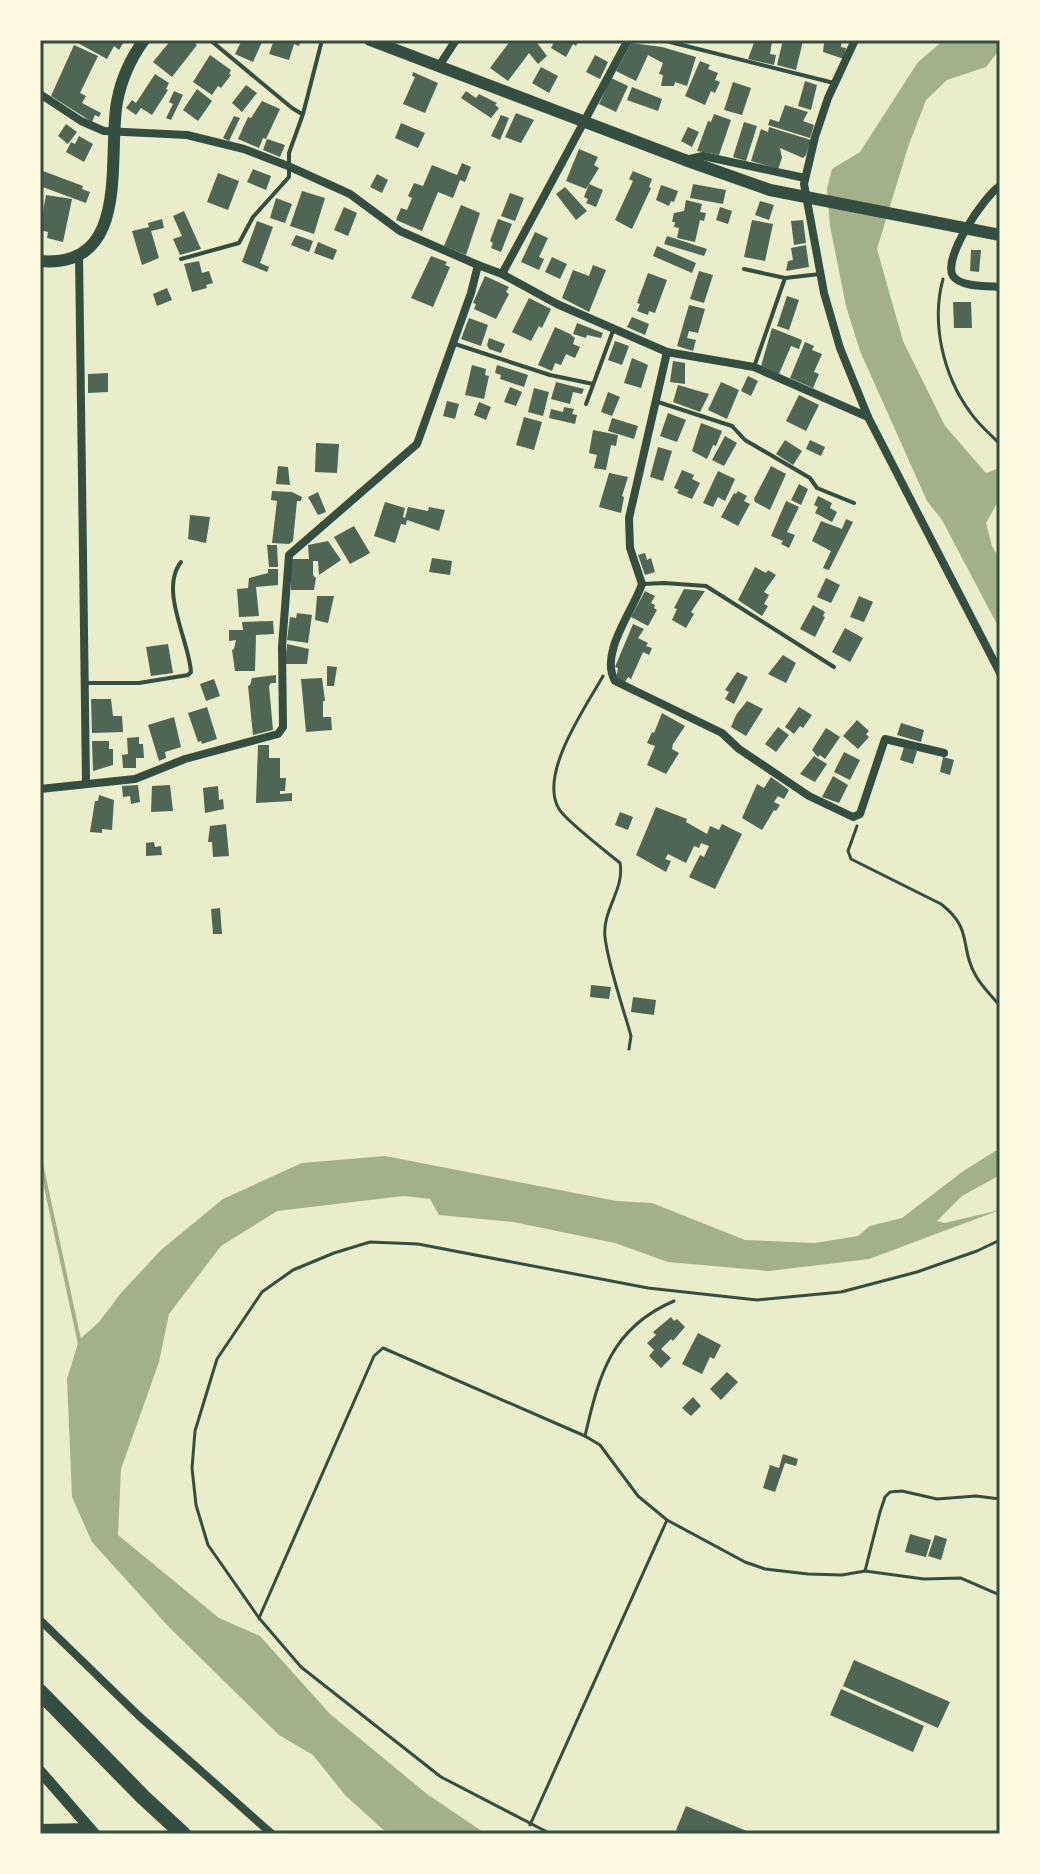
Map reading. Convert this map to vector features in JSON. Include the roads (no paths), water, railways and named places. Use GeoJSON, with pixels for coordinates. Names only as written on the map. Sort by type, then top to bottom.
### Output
{"type":"FeatureCollection","features":[{"type":"Feature","properties":{"kind":"highway"},"geometry":{"type":"LineString","coordinates":[[41,1697],[183,1834]]}},
{"type":"Feature","properties":{"kind":"main road"},"geometry":{"type":"LineString","coordinates":[[40,261],[60,261],[79,254],[99,235],[110,207],[114,132],[122,81],[144,40]]}},
{"type":"Feature","properties":{"kind":"main road"},"geometry":{"type":"LineString","coordinates":[[370,40],[770,190],[1000,235]]}},
{"type":"Feature","properties":{"kind":"street"},"geometry":{"type":"LineString","coordinates":[[439,66],[456,40]]}},
{"type":"Feature","properties":{"kind":"street"},"geometry":{"type":"LineString","coordinates":[[502,274],[628,40]]}},
{"type":"Feature","properties":{"kind":"street"},"geometry":{"type":"LineString","coordinates":[[855,40],[834,83],[815,137],[805,178],[820,274],[840,348],[868,417],[1000,673]]}},
{"type":"Feature","properties":{"kind":"street"},"geometry":{"type":"LineString","coordinates":[[40,94],[81,121],[104,131],[187,135],[244,149],[288,166],[350,194],[400,231],[502,274],[557,304],[667,352],[754,367],[868,417]]}},
{"type":"Feature","properties":{"kind":"street"},"geometry":{"type":"LineString","coordinates":[[685,160],[703,156],[805,178]]}},
{"type":"Feature","properties":{"kind":"street"},"geometry":{"type":"LineString","coordinates":[[1000,186],[962,228],[952,259],[951,274],[956,280],[1000,287]]}},
{"type":"Feature","properties":{"kind":"street"},"geometry":{"type":"LineString","coordinates":[[79,254],[86,782]]}},
{"type":"Feature","properties":{"kind":"street"},"geometry":{"type":"LineString","coordinates":[[40,789],[135,779],[185,759],[278,734],[283,727],[282,647],[289,555],[417,444],[471,293],[478,265]]}},
{"type":"Feature","properties":{"kind":"street"},"geometry":{"type":"LineString","coordinates":[[667,352],[629,518],[630,548],[642,584],[627,613],[609,665],[611,675],[620,685],[722,733],[739,749],[809,796],[857,817],[885,739],[944,753]]}},
{"type":"Feature","properties":{"kind":"street"},"geometry":{"type":"LineString","coordinates":[[40,1620],[139,1716],[272,1834]]}},
{"type":"Feature","properties":{"kind":"street"},"geometry":{"type":"LineString","coordinates":[[40,1771],[92,1831]]}},
{"type":"Feature","properties":{"kind":"street"},"geometry":{"type":"LineString","coordinates":[[40,1828],[92,1831]]}},
{"type":"Feature","properties":{"kind":"lane"},"geometry":{"type":"LineString","coordinates":[[210,40],[303,114]]}},
{"type":"Feature","properties":{"kind":"lane"},"geometry":{"type":"LineString","coordinates":[[181,259],[239,243],[253,217],[287,182],[289,153],[303,114],[322,40]]}},
{"type":"Feature","properties":{"kind":"lane"},"geometry":{"type":"LineString","coordinates":[[662,40],[834,83]]}},
{"type":"Feature","properties":{"kind":"lane"},"geometry":{"type":"LineString","coordinates":[[744,269],[785,278],[820,274]]}},
{"type":"Feature","properties":{"kind":"lane"},"geometry":{"type":"LineString","coordinates":[[754,367],[785,278]]}},
{"type":"Feature","properties":{"kind":"lane"},"geometry":{"type":"LineString","coordinates":[[586,404],[614,328]]}},
{"type":"Feature","properties":{"kind":"lane"},"geometry":{"type":"LineString","coordinates":[[452,343],[550,375],[593,384]]}},
{"type":"Feature","properties":{"kind":"lane"},"geometry":{"type":"LineString","coordinates":[[655,401],[732,426],[745,440],[810,478],[817,488],[854,503]]}},
{"type":"Feature","properties":{"kind":"lane"},"geometry":{"type":"LineString","coordinates":[[85,683],[139,683],[191,672],[173,593],[173,576],[181,562]]}},
{"type":"Feature","properties":{"kind":"lane"},"geometry":{"type":"LineString","coordinates":[[642,584],[706,586],[834,667]]}},
{"type":"Feature","properties":{"kind":"waterway"},"geometry":{"type":"LineString","coordinates":[[40,1159],[80,1344]]}}]}
